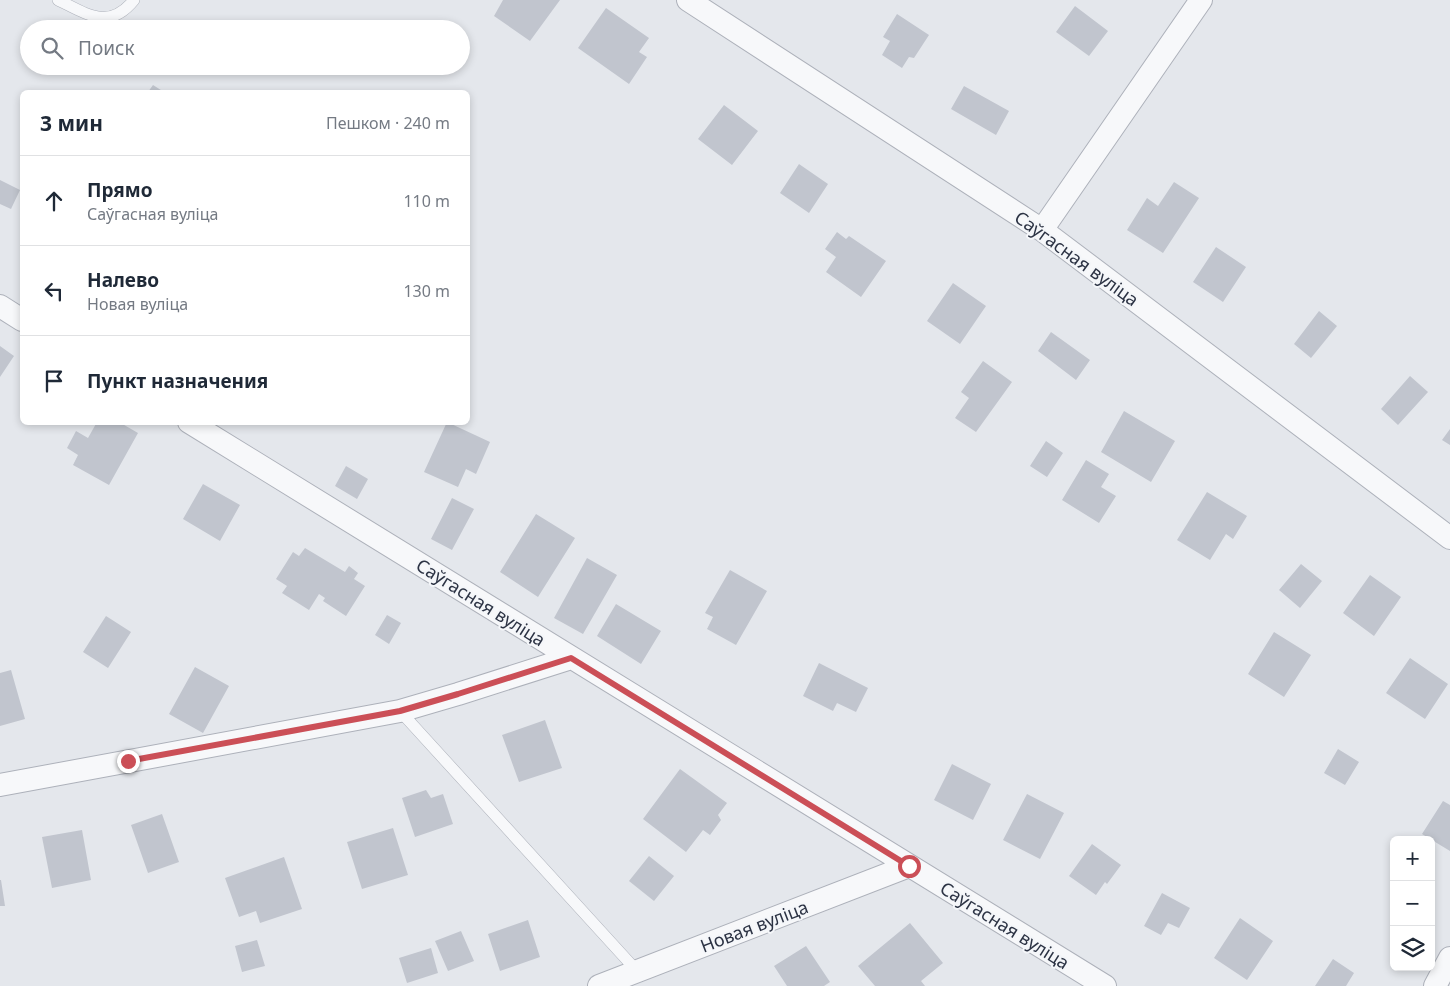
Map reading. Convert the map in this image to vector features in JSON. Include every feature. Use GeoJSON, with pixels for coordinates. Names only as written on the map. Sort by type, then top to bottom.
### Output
{"type":"FeatureCollection","features":[{"type":"Feature","properties":{"kind":"street","name":"Саўгасная вуліца"},"geometry":{"type":"LineString","coordinates":[[688,0],[1042,230],[1450,538]]}},
{"type":"Feature","properties":{"kind":"street"},"geometry":{"type":"LineString","coordinates":[[1042,230],[1201,0]]}},
{"type":"Feature","properties":{"kind":"street"},"geometry":{"type":"LineString","coordinates":[[0,306],[20,319]]}},
{"type":"Feature","properties":{"kind":"street","name":"Саўгасная вуліца"},"geometry":{"type":"LineString","coordinates":[[193,425],[909,866],[1093,983]]}},
{"type":"Feature","properties":{"kind":"street"},"geometry":{"type":"LineString","coordinates":[[0,785],[400,711],[571,658]]}},
{"type":"Feature","properties":{"kind":"street","name":"Новая вуліца"},"geometry":{"type":"LineString","coordinates":[[599,986],[909,866]]}},
{"type":"Feature","properties":{"kind":"street"},"geometry":{"type":"LineString","coordinates":[[1435,986],[1450,958]]}},
{"type":"Feature","properties":{"kind":"lane"},"geometry":{"type":"LineString","coordinates":[[58,0],[89,15],[103,18],[118,15],[134,0]]}},
{"type":"Feature","properties":{"kind":"lane"},"geometry":{"type":"LineString","coordinates":[[400,711],[637,972]]}},
{"type":"Feature","properties":{"kind":"building"},"geometry":{"type":"Polygon","coordinates":[[[503,0],[560,0],[530,41],[494,16],[503,0]]]}},
{"type":"Feature","properties":{"kind":"building"},"geometry":{"type":"Polygon","coordinates":[[[1075,6],[1108,31],[1089,56],[1056,32],[1075,6]]]}},
{"type":"Feature","properties":{"kind":"building"},"geometry":{"type":"Polygon","coordinates":[[[606,8],[649,38],[639,52],[647,57],[629,84],[578,48],[606,8]]]}},
{"type":"Feature","properties":{"kind":"building"},"geometry":{"type":"Polygon","coordinates":[[[897,14],[929,35],[914,58],[909,57],[902,68],[882,55],[890,41],[883,37],[897,14]]]}},
{"type":"Feature","properties":{"kind":"building"},"geometry":{"type":"Polygon","coordinates":[[[153,85],[161,90],[149,90],[153,85]]]}},
{"type":"Feature","properties":{"kind":"building"},"geometry":{"type":"Polygon","coordinates":[[[964,86],[1009,111],[996,135],[951,109],[964,86]]]}},
{"type":"Feature","properties":{"kind":"building"},"geometry":{"type":"Polygon","coordinates":[[[724,105],[758,131],[732,165],[698,139],[724,105]]]}},
{"type":"Feature","properties":{"kind":"building"},"geometry":{"type":"Polygon","coordinates":[[[799,164],[828,184],[809,213],[780,193],[799,164]]]}},
{"type":"Feature","properties":{"kind":"building"},"geometry":{"type":"Polygon","coordinates":[[[0,180],[20,190],[11,209],[0,204],[0,180]]]}},
{"type":"Feature","properties":{"kind":"building"},"geometry":{"type":"Polygon","coordinates":[[[1174,182],[1199,198],[1163,253],[1127,230],[1147,198],[1158,206],[1174,182]]]}},
{"type":"Feature","properties":{"kind":"building"},"geometry":{"type":"Polygon","coordinates":[[[837,232],[846,239],[849,236],[886,261],[861,297],[826,272],[836,257],[825,249],[837,232]]]}},
{"type":"Feature","properties":{"kind":"building"},"geometry":{"type":"Polygon","coordinates":[[[1216,247],[1246,267],[1223,302],[1193,282],[1216,247]]]}},
{"type":"Feature","properties":{"kind":"building"},"geometry":{"type":"Polygon","coordinates":[[[953,283],[986,306],[960,344],[927,321],[953,283]]]}},
{"type":"Feature","properties":{"kind":"building"},"geometry":{"type":"Polygon","coordinates":[[[1319,311],[1337,326],[1311,358],[1294,344],[1319,311]]]}},
{"type":"Feature","properties":{"kind":"building"},"geometry":{"type":"Polygon","coordinates":[[[1051,332],[1090,360],[1076,380],[1038,351],[1051,332]]]}},
{"type":"Feature","properties":{"kind":"building"},"geometry":{"type":"Polygon","coordinates":[[[0,346],[14,356],[0,377],[0,346]]]}},
{"type":"Feature","properties":{"kind":"building"},"geometry":{"type":"Polygon","coordinates":[[[983,361],[1012,382],[976,432],[955,418],[969,398],[961,392],[983,361]]]}},
{"type":"Feature","properties":{"kind":"building"},"geometry":{"type":"Polygon","coordinates":[[[1410,376],[1428,392],[1398,425],[1381,409],[1410,376]]]}},
{"type":"Feature","properties":{"kind":"building"},"geometry":{"type":"Polygon","coordinates":[[[1124,411],[1175,441],[1151,482],[1101,452],[1124,411]]]}},
{"type":"Feature","properties":{"kind":"building"},"geometry":{"type":"Polygon","coordinates":[[[95,425],[124,425],[138,433],[109,485],[73,465],[78,455],[67,448],[76,431],[88,438],[95,425]]]}},
{"type":"Feature","properties":{"kind":"building"},"geometry":{"type":"Polygon","coordinates":[[[446,425],[453,425],[490,442],[476,474],[466,469],[458,487],[424,472],[446,425]]]}},
{"type":"Feature","properties":{"kind":"building"},"geometry":{"type":"Polygon","coordinates":[[[1450,429],[1450,445],[1442,440],[1450,429]]]}},
{"type":"Feature","properties":{"kind":"building"},"geometry":{"type":"Polygon","coordinates":[[[1046,441],[1063,453],[1047,477],[1030,466],[1046,441]]]}},
{"type":"Feature","properties":{"kind":"building"},"geometry":{"type":"Polygon","coordinates":[[[1086,460],[1109,474],[1101,487],[1116,496],[1099,523],[1062,500],[1086,460]]]}},
{"type":"Feature","properties":{"kind":"building"},"geometry":{"type":"Polygon","coordinates":[[[346,466],[368,479],[357,499],[335,486],[346,466]]]}},
{"type":"Feature","properties":{"kind":"building"},"geometry":{"type":"Polygon","coordinates":[[[203,484],[240,505],[220,541],[183,519],[203,484]]]}},
{"type":"Feature","properties":{"kind":"building"},"geometry":{"type":"Polygon","coordinates":[[[1207,492],[1247,516],[1233,539],[1226,534],[1210,560],[1177,540],[1207,492]]]}},
{"type":"Feature","properties":{"kind":"building"},"geometry":{"type":"Polygon","coordinates":[[[452,498],[474,509],[452,550],[431,539],[452,498]]]}},
{"type":"Feature","properties":{"kind":"building"},"geometry":{"type":"Polygon","coordinates":[[[536,514],[575,538],[538,597],[500,572],[536,514]]]}},
{"type":"Feature","properties":{"kind":"building"},"geometry":{"type":"Polygon","coordinates":[[[305,548],[345,572],[349,566],[358,573],[354,579],[365,586],[346,616],[323,601],[325,598],[319,594],[309,610],[282,593],[287,586],[276,579],[293,552],[299,556],[305,548]]]}},
{"type":"Feature","properties":{"kind":"building"},"geometry":{"type":"Polygon","coordinates":[[[587,558],[617,575],[583,634],[554,618],[587,558]]]}},
{"type":"Feature","properties":{"kind":"building"},"geometry":{"type":"Polygon","coordinates":[[[1301,564],[1322,581],[1300,608],[1279,590],[1301,564]]]}},
{"type":"Feature","properties":{"kind":"building"},"geometry":{"type":"Polygon","coordinates":[[[730,570],[767,591],[736,645],[707,629],[713,617],[705,613],[730,570]]]}},
{"type":"Feature","properties":{"kind":"building"},"geometry":{"type":"Polygon","coordinates":[[[1370,575],[1401,597],[1374,636],[1343,613],[1370,575]]]}},
{"type":"Feature","properties":{"kind":"building"},"geometry":{"type":"Polygon","coordinates":[[[616,604],[661,631],[641,664],[597,636],[616,604]]]}},
{"type":"Feature","properties":{"kind":"building"},"geometry":{"type":"Polygon","coordinates":[[[387,615],[401,623],[389,644],[375,635],[387,615]]]}},
{"type":"Feature","properties":{"kind":"building"},"geometry":{"type":"Polygon","coordinates":[[[106,616],[131,632],[108,668],[83,652],[106,616]]]}},
{"type":"Feature","properties":{"kind":"building"},"geometry":{"type":"Polygon","coordinates":[[[1274,632],[1311,655],[1284,697],[1248,674],[1274,632]]]}},
{"type":"Feature","properties":{"kind":"building"},"geometry":{"type":"Polygon","coordinates":[[[1410,658],[1448,684],[1425,719],[1386,693],[1410,658]]]}},
{"type":"Feature","properties":{"kind":"building"},"geometry":{"type":"Polygon","coordinates":[[[819,663],[868,688],[856,712],[837,703],[833,711],[803,696],[819,663]]]}},
{"type":"Feature","properties":{"kind":"building"},"geometry":{"type":"Polygon","coordinates":[[[195,667],[229,686],[203,733],[169,714],[195,667]]]}},
{"type":"Feature","properties":{"kind":"building"},"geometry":{"type":"Polygon","coordinates":[[[11,670],[25,719],[0,726],[0,673],[11,670]]]}},
{"type":"Feature","properties":{"kind":"building"},"geometry":{"type":"Polygon","coordinates":[[[545,720],[562,768],[519,782],[502,735],[545,720]]]}},
{"type":"Feature","properties":{"kind":"building"},"geometry":{"type":"Polygon","coordinates":[[[1338,749],[1359,762],[1345,785],[1324,773],[1338,749]]]}},
{"type":"Feature","properties":{"kind":"building"},"geometry":{"type":"Polygon","coordinates":[[[952,764],[991,784],[973,820],[934,800],[952,764]]]}},
{"type":"Feature","properties":{"kind":"building"},"geometry":{"type":"Polygon","coordinates":[[[680,769],[727,803],[718,815],[721,820],[710,835],[703,830],[686,852],[643,819],[680,769]]]}},
{"type":"Feature","properties":{"kind":"building"},"geometry":{"type":"Polygon","coordinates":[[[426,790],[431,798],[443,794],[453,824],[415,837],[402,798],[426,790]]]}},
{"type":"Feature","properties":{"kind":"building"},"geometry":{"type":"Polygon","coordinates":[[[1027,794],[1064,813],[1040,859],[1003,840],[1027,794]]]}},
{"type":"Feature","properties":{"kind":"building"},"geometry":{"type":"Polygon","coordinates":[[[1443,801],[1450,805],[1450,851],[1435,842],[1435,836],[1422,834],[1443,801]]]}},
{"type":"Feature","properties":{"kind":"building"},"geometry":{"type":"Polygon","coordinates":[[[162,814],[179,862],[148,873],[131,825],[162,814]]]}},
{"type":"Feature","properties":{"kind":"building"},"geometry":{"type":"Polygon","coordinates":[[[393,828],[408,875],[362,889],[347,842],[393,828]]]}},
{"type":"Feature","properties":{"kind":"building"},"geometry":{"type":"Polygon","coordinates":[[[82,830],[91,880],[52,888],[42,837],[82,830]]]}},
{"type":"Feature","properties":{"kind":"building"},"geometry":{"type":"Polygon","coordinates":[[[1092,844],[1121,865],[1096,895],[1069,876],[1092,844]]]}},
{"type":"Feature","properties":{"kind":"building"},"geometry":{"type":"Polygon","coordinates":[[[649,856],[674,876],[654,901],[629,881],[649,856]]]}},
{"type":"Feature","properties":{"kind":"building"},"geometry":{"type":"Polygon","coordinates":[[[284,857],[302,909],[260,923],[256,911],[239,917],[225,878],[284,857]]]}},
{"type":"Feature","properties":{"kind":"building"},"geometry":{"type":"Polygon","coordinates":[[[1,880],[5,906],[0,906],[1,880]]]}},
{"type":"Feature","properties":{"kind":"building"},"geometry":{"type":"Polygon","coordinates":[[[1162,893],[1190,908],[1179,928],[1168,923],[1161,935],[1144,926],[1162,893]]]}},
{"type":"Feature","properties":{"kind":"building"},"geometry":{"type":"Polygon","coordinates":[[[1240,918],[1273,941],[1247,980],[1214,958],[1240,918]]]}},
{"type":"Feature","properties":{"kind":"building"},"geometry":{"type":"Polygon","coordinates":[[[528,920],[540,957],[500,971],[488,934],[528,920]]]}},
{"type":"Feature","properties":{"kind":"building"},"geometry":{"type":"Polygon","coordinates":[[[910,923],[943,963],[921,981],[925,986],[875,986],[858,966],[910,923]]]}},
{"type":"Feature","properties":{"kind":"building"},"geometry":{"type":"Polygon","coordinates":[[[461,931],[474,961],[448,971],[435,941],[461,931]]]}},
{"type":"Feature","properties":{"kind":"building"},"geometry":{"type":"Polygon","coordinates":[[[257,940],[265,966],[242,972],[235,946],[257,940]]]}},
{"type":"Feature","properties":{"kind":"building"},"geometry":{"type":"Polygon","coordinates":[[[806,946],[830,982],[824,986],[787,986],[774,966],[806,946]]]}},
{"type":"Feature","properties":{"kind":"building"},"geometry":{"type":"Polygon","coordinates":[[[431,948],[438,973],[407,983],[399,958],[431,948]]]}},
{"type":"Feature","properties":{"kind":"building"},"geometry":{"type":"Polygon","coordinates":[[[1333,959],[1354,973],[1346,986],[1315,986],[1333,959]]]}},
{"type":"Feature","properties":{"kind":"route"},"geometry":{"type":"LineString","coordinates":[[128,761],[400,711],[571,658],[909,866]]}}]}
